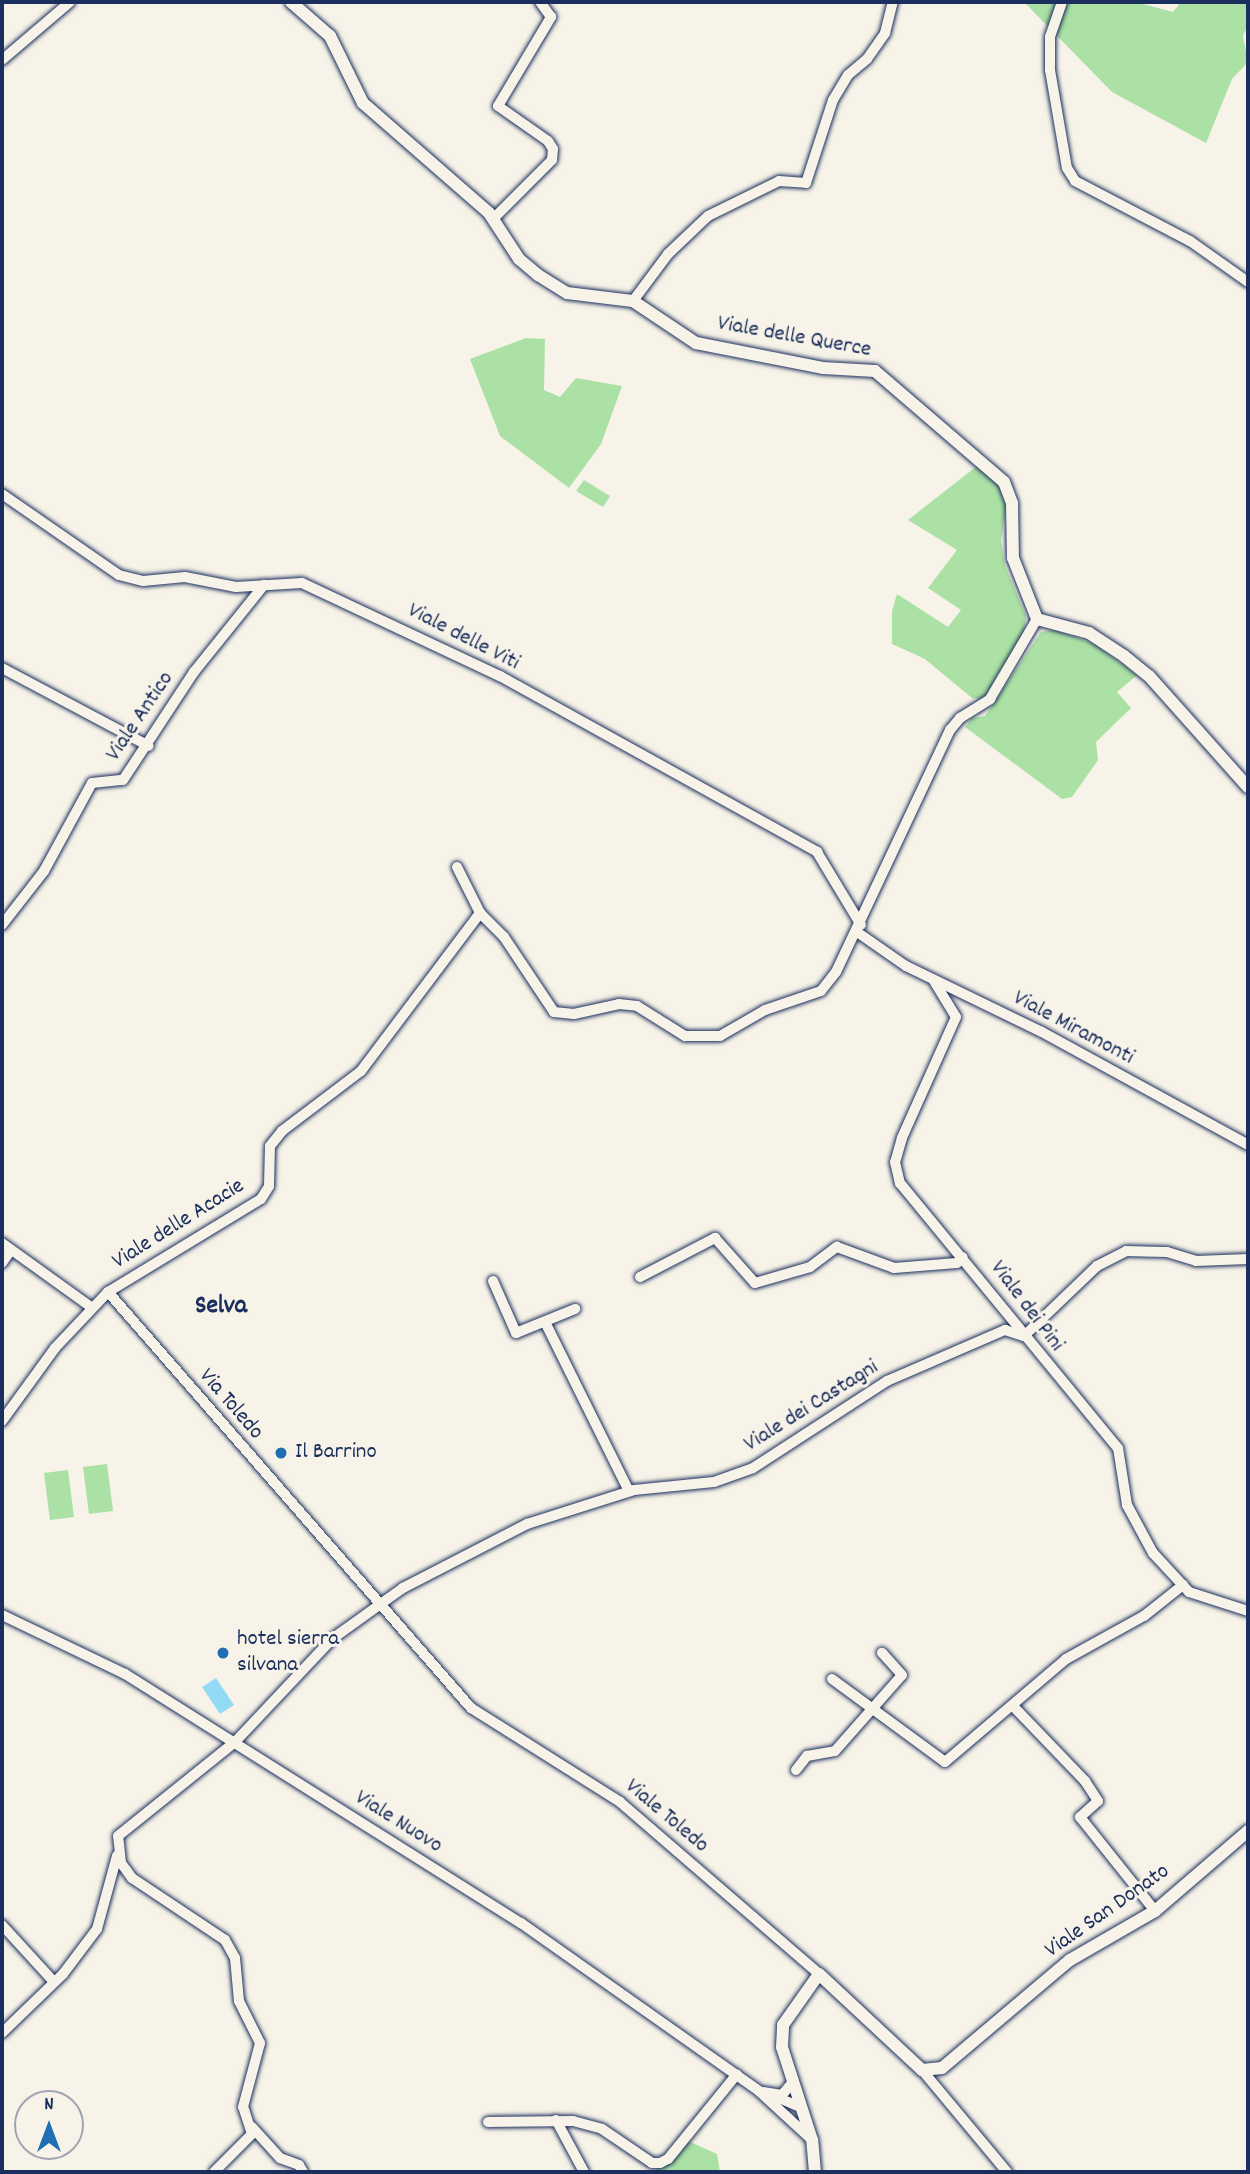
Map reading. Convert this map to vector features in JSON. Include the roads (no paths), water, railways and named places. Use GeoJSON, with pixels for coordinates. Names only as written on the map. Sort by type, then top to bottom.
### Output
{"type":"FeatureCollection","features":[{"type":"Feature","properties":{"kind":"street"},"geometry":{"type":"LineString","coordinates":[[2,60],[70,2]]}},
{"type":"Feature","properties":{"kind":"street","name":"Viale delle Querce"},"geometry":{"type":"LineString","coordinates":[[291,2],[330,36],[363,103],[379,120],[493,219],[519,259],[568,293],[633,301],[696,343],[823,368],[875,371],[1004,482],[1012,502],[1013,558],[1037,619]]}},
{"type":"Feature","properties":{"kind":"street"},"geometry":{"type":"LineString","coordinates":[[493,219],[552,160],[553,149],[548,141],[498,106],[551,17],[540,2]]}},
{"type":"Feature","properties":{"kind":"street"},"geometry":{"type":"LineString","coordinates":[[633,301],[668,254],[708,216],[779,181],[806,183],[833,100],[848,75],[867,59],[886,33],[894,13],[893,2]]}},
{"type":"Feature","properties":{"kind":"street"},"geometry":{"type":"LineString","coordinates":[[1062,2],[1050,37],[1050,70],[1067,168],[1075,181],[1190,241],[1248,282]]}},
{"type":"Feature","properties":{"kind":"street","name":"Viale delle Viti"},"geometry":{"type":"LineString","coordinates":[[2,494],[119,575],[143,580],[185,577],[236,587],[302,583],[370,612],[500,676],[804,843],[823,859],[859,928]]}},
{"type":"Feature","properties":{"kind":"street","name":"Viale Antico"},"geometry":{"type":"LineString","coordinates":[[2,925],[44,871],[92,783],[123,780],[149,746],[194,672],[264,585]]}},
{"type":"Feature","properties":{"kind":"street"},"geometry":{"type":"LineString","coordinates":[[457,867],[480,914],[504,937],[554,1012],[574,1014],[619,1004],[637,1006],[685,1036],[701,1039],[720,1036],[765,1010],[821,991],[851,944],[872,902],[950,730],[960,718],[990,699],[1037,619],[1089,634],[1141,669],[1248,787]]}},
{"type":"Feature","properties":{"kind":"street"},"geometry":{"type":"LineString","coordinates":[[2,668],[149,746]]}},
{"type":"Feature","properties":{"kind":"street","name":"Viale delle Acacie"},"geometry":{"type":"LineString","coordinates":[[2,1422],[92,1307],[108,1292],[261,1199],[269,1186],[270,1146],[282,1131],[361,1071],[480,914]]}},
{"type":"Feature","properties":{"kind":"street","name":"Viale Miramonti"},"geometry":{"type":"LineString","coordinates":[[859,928],[879,947],[934,981],[1042,1032],[1248,1145]]}},
{"type":"Feature","properties":{"kind":"street","name":"Viale dei Pini"},"geometry":{"type":"LineString","coordinates":[[934,981],[956,1017],[902,1138],[895,1162],[905,1190],[1118,1448],[1127,1505],[1153,1553],[1189,1592],[1248,1611]]}},
{"type":"Feature","properties":{"kind":"street"},"geometry":{"type":"LineString","coordinates":[[640,1277],[715,1238],[755,1283],[810,1267],[837,1247],[894,1268],[957,1263],[963,1257]]}},
{"type":"Feature","properties":{"kind":"street"},"geometry":{"type":"LineString","coordinates":[[2,1243],[92,1307]]}},
{"type":"Feature","properties":{"kind":"street"},"geometry":{"type":"LineString","coordinates":[[2,1264],[11,1250]]}},
{"type":"Feature","properties":{"kind":"street"},"geometry":{"type":"LineString","coordinates":[[1024,1336],[1097,1266],[1126,1251],[1167,1252],[1196,1261],[1248,1259]]}},
{"type":"Feature","properties":{"kind":"street"},"geometry":{"type":"LineString","coordinates":[[493,1281],[516,1333],[546,1324],[575,1310]]}},
{"type":"Feature","properties":{"kind":"street","name":"Via Toledo"},"geometry":{"type":"LineString","coordinates":[[108,1292],[380,1603]]}},
{"type":"Feature","properties":{"kind":"street"},"geometry":{"type":"LineString","coordinates":[[546,1324],[629,1491]]}},
{"type":"Feature","properties":{"kind":"street","name":"Viale dei Castagni"},"geometry":{"type":"LineString","coordinates":[[118,1852],[118,1836],[235,1742],[332,1639],[380,1603],[527,1524],[629,1491],[714,1482],[753,1468],[887,1381],[957,1347],[1005,1330],[1024,1336]]}},
{"type":"Feature","properties":{"kind":"street"},"geometry":{"type":"LineString","coordinates":[[832,1679],[945,1762],[1066,1659],[1144,1616],[1183,1584]]}},
{"type":"Feature","properties":{"kind":"street","name":"Viale Toledo"},"geometry":{"type":"LineString","coordinates":[[380,1603],[471,1708],[620,1802],[819,1974],[922,2070]]}},
{"type":"Feature","properties":{"kind":"street","name":"Viale Nuovo"},"geometry":{"type":"LineString","coordinates":[[2,1615],[125,1674],[522,1923],[737,2074],[783,2111],[812,2140]]}},
{"type":"Feature","properties":{"kind":"street"},"geometry":{"type":"LineString","coordinates":[[796,1770],[807,1756],[835,1751],[902,1675],[882,1653]]}},
{"type":"Feature","properties":{"kind":"street"},"geometry":{"type":"LineString","coordinates":[[1013,1706],[1085,1781],[1098,1801],[1080,1817],[1155,1911]]}},
{"type":"Feature","properties":{"kind":"street","name":"Viale San Donato"},"geometry":{"type":"LineString","coordinates":[[922,2070],[942,2068],[1070,1960],[1155,1911],[1247,1834]]}},
{"type":"Feature","properties":{"kind":"street"},"geometry":{"type":"LineString","coordinates":[[2,2033],[54,1982],[97,1929],[118,1852]]}},
{"type":"Feature","properties":{"kind":"street"},"geometry":{"type":"LineString","coordinates":[[118,1852],[132,1878],[232,1949],[239,2001],[260,2043],[243,2108],[252,2127],[280,2158],[299,2165],[303,2172]]}},
{"type":"Feature","properties":{"kind":"street"},"geometry":{"type":"LineString","coordinates":[[2,1925],[54,1982]]}},
{"type":"Feature","properties":{"kind":"street"},"geometry":{"type":"LineString","coordinates":[[815,2172],[812,2140],[782,2047],[783,2025],[819,1974]]}},
{"type":"Feature","properties":{"kind":"street"},"geometry":{"type":"LineString","coordinates":[[922,2070],[1007,2172]]}},
{"type":"Feature","properties":{"kind":"street"},"geometry":{"type":"LineString","coordinates":[[488,2122],[556,2120],[602,2129],[652,2163],[660,2163],[668,2160],[737,2074]]}},
{"type":"Feature","properties":{"kind":"street"},"geometry":{"type":"LineString","coordinates":[[774,2096],[790,2091],[793,2082]]}},
{"type":"Feature","properties":{"kind":"street","name":"Viale Nuovo"},"geometry":{"type":"LineString","coordinates":[[759,2091],[802,2108]]}},
{"type":"Feature","properties":{"kind":"street"},"geometry":{"type":"LineString","coordinates":[[783,2111],[802,2108]]}},
{"type":"Feature","properties":{"kind":"street"},"geometry":{"type":"LineString","coordinates":[[556,2120],[584,2172]]}},
{"type":"Feature","properties":{"kind":"street"},"geometry":{"type":"LineString","coordinates":[[214,2172],[248,2142],[252,2127]]}},
{"type":"Feature","properties":{"kind":"water"},"geometry":{"type":"Polygon","coordinates":[[[216,1678],[234,1705],[220,1714],[202,1687],[216,1678]]]}},
{"type":"Feature","properties":{"kind":"place","name":"Il Barrino"},"geometry":{"type":"Point","coordinates":[281,1453]}},
{"type":"Feature","properties":{"kind":"place","name":"hotel sierra silvana"},"geometry":{"type":"Point","coordinates":[223,1653]}},
{"type":"Feature","properties":{"kind":"district","name":"Selva"},"geometry":{"type":"Point","coordinates":[221,1307]}}]}
